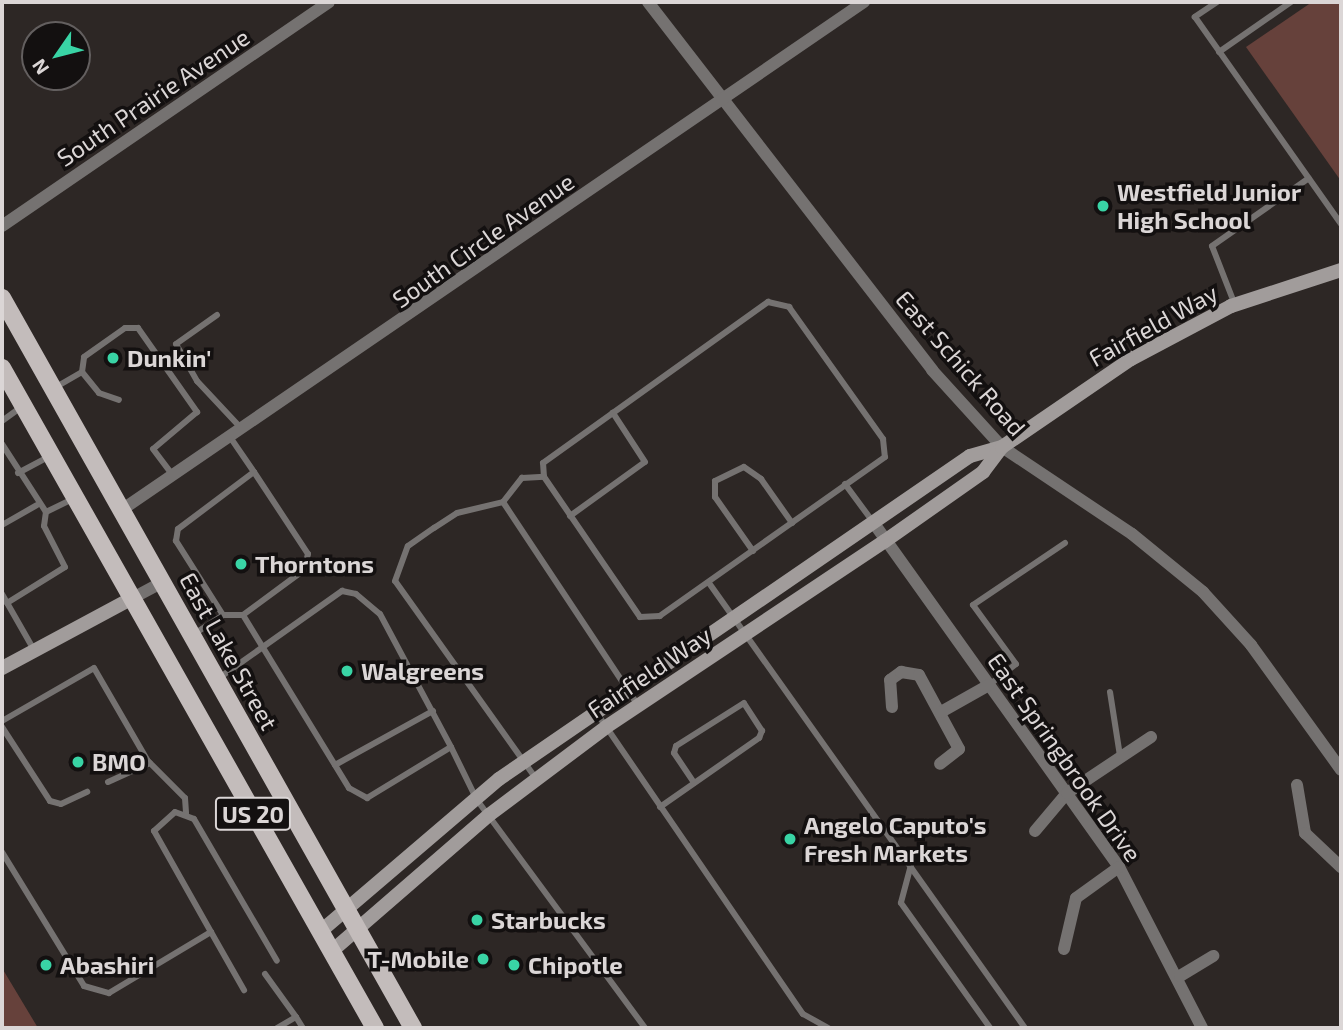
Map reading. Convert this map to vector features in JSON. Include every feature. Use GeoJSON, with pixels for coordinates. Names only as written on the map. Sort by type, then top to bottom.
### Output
{"type":"FeatureCollection","features":[{"type":"Feature","properties":{"kind":"main road","name":"East Lake Street"},"geometry":{"type":"LineString","coordinates":[[2,298],[413,1028]]}},
{"type":"Feature","properties":{"kind":"main road","name":"US 20"},"geometry":{"type":"LineString","coordinates":[[2,368],[129,600],[375,1028]]}},
{"type":"Feature","properties":{"kind":"street","name":"South Prairie Avenue"},"geometry":{"type":"LineString","coordinates":[[2,226],[329,2]]}},
{"type":"Feature","properties":{"kind":"street","name":"East Schick Road"},"geometry":{"type":"LineString","coordinates":[[648,2],[932,370],[1002,447],[1132,534],[1203,592],[1251,645],[1341,769]]}},
{"type":"Feature","properties":{"kind":"street","name":"South Circle Avenue"},"geometry":{"type":"LineString","coordinates":[[123,509],[864,2]]}},
{"type":"Feature","properties":{"kind":"street","name":"Fairfield Way"},"geometry":{"type":"LineString","coordinates":[[332,951],[358,932],[489,816],[606,727],[885,541],[983,472],[1002,447],[1130,359],[1235,305],[1341,270]]}},
{"type":"Feature","properties":{"kind":"street","name":"Fairfield Way"},"geometry":{"type":"LineString","coordinates":[[321,931],[524,762],[595,711],[631,690],[734,620],[970,456],[1002,447]]}},
{"type":"Feature","properties":{"kind":"street","name":"East Springbrook Drive"},"geometry":{"type":"LineString","coordinates":[[873,522],[1119,867],[1180,976],[1197,1027]]}},
{"type":"Feature","properties":{"kind":"street"},"geometry":{"type":"LineString","coordinates":[[2,668],[163,582]]}},
{"type":"Feature","properties":{"kind":"street"},"geometry":{"type":"LineString","coordinates":[[892,707],[890,680],[901,672],[919,675],[959,749],[940,764]]}},
{"type":"Feature","properties":{"kind":"street"},"geometry":{"type":"LineString","coordinates":[[941,712],[989,685]]}},
{"type":"Feature","properties":{"kind":"street"},"geometry":{"type":"LineString","coordinates":[[1035,831],[1067,793],[1151,737]]}},
{"type":"Feature","properties":{"kind":"street"},"geometry":{"type":"LineString","coordinates":[[1297,785],[1305,833],[1341,867]]}},
{"type":"Feature","properties":{"kind":"street"},"geometry":{"type":"LineString","coordinates":[[1064,949],[1076,898],[1119,867]]}},
{"type":"Feature","properties":{"kind":"street"},"geometry":{"type":"LineString","coordinates":[[1180,976],[1213,956]]}},
{"type":"Feature","properties":{"kind":"lane"},"geometry":{"type":"LineString","coordinates":[[1217,2],[1195,17],[1341,224]]}},
{"type":"Feature","properties":{"kind":"lane"},"geometry":{"type":"LineString","coordinates":[[1219,52],[1291,2]]}},
{"type":"Feature","properties":{"kind":"lane"},"geometry":{"type":"LineString","coordinates":[[1235,305],[1212,246],[1309,178]]}},
{"type":"Feature","properties":{"kind":"lane"},"geometry":{"type":"LineString","coordinates":[[768,302],[789,307],[883,439],[885,457],[660,616],[639,617],[544,477],[543,463],[768,302]]}},
{"type":"Feature","properties":{"kind":"lane"},"geometry":{"type":"LineString","coordinates":[[217,315],[176,344],[198,381],[242,430]]}},
{"type":"Feature","properties":{"kind":"lane"},"geometry":{"type":"LineString","coordinates":[[119,400],[99,393],[82,372],[84,357],[125,328],[138,328],[198,412],[189,423],[153,449],[173,476]]}},
{"type":"Feature","properties":{"kind":"lane"},"geometry":{"type":"LineString","coordinates":[[54,389],[82,372]]}},
{"type":"Feature","properties":{"kind":"lane"},"geometry":{"type":"LineString","coordinates":[[2,421],[23,406]]}},
{"type":"Feature","properties":{"kind":"lane"},"geometry":{"type":"LineString","coordinates":[[570,516],[645,462],[613,413]]}},
{"type":"Feature","properties":{"kind":"lane"},"geometry":{"type":"LineString","coordinates":[[192,635],[223,615],[243,615],[304,570],[308,554],[230,438]]}},
{"type":"Feature","properties":{"kind":"lane"},"geometry":{"type":"LineString","coordinates":[[2,444],[37,505],[46,512]]}},
{"type":"Feature","properties":{"kind":"lane"},"geometry":{"type":"LineString","coordinates":[[18,473],[51,456]]}},
{"type":"Feature","properties":{"kind":"lane"},"geometry":{"type":"LineString","coordinates":[[753,551],[715,497],[715,481],[744,467],[761,480],[792,523]]}},
{"type":"Feature","properties":{"kind":"lane"},"geometry":{"type":"LineString","coordinates":[[223,615],[176,541],[178,529],[254,472]]}},
{"type":"Feature","properties":{"kind":"lane"},"geometry":{"type":"LineString","coordinates":[[537,780],[395,581],[408,546],[457,513],[503,502],[522,478],[544,477]]}},
{"type":"Feature","properties":{"kind":"lane"},"geometry":{"type":"LineString","coordinates":[[845,485],[873,522]]}},
{"type":"Feature","properties":{"kind":"lane"},"geometry":{"type":"LineString","coordinates":[[46,512],[75,499]]}},
{"type":"Feature","properties":{"kind":"lane"},"geometry":{"type":"LineString","coordinates":[[503,502],[631,690],[638,706]]}},
{"type":"Feature","properties":{"kind":"lane"},"geometry":{"type":"LineString","coordinates":[[2,525],[37,505]]}},
{"type":"Feature","properties":{"kind":"lane"},"geometry":{"type":"LineString","coordinates":[[7,603],[65,567],[44,526],[46,512]]}},
{"type":"Feature","properties":{"kind":"lane"},"geometry":{"type":"LineString","coordinates":[[989,685],[1016,664],[973,605],[1065,543]]}},
{"type":"Feature","properties":{"kind":"lane"},"geometry":{"type":"LineString","coordinates":[[709,583],[1025,1028]]}},
{"type":"Feature","properties":{"kind":"lane"},"geometry":{"type":"LineString","coordinates":[[217,679],[342,591],[356,594],[380,614],[433,711],[477,800],[645,1028]]}},
{"type":"Feature","properties":{"kind":"lane"},"geometry":{"type":"LineString","coordinates":[[2,594],[34,651]]}},
{"type":"Feature","properties":{"kind":"lane"},"geometry":{"type":"LineString","coordinates":[[243,615],[266,647],[349,788],[368,798],[451,747]]}},
{"type":"Feature","properties":{"kind":"lane"},"geometry":{"type":"LineString","coordinates":[[88,793],[61,804],[50,801],[2,724],[94,668],[150,763],[185,798],[186,813],[277,961]]}},
{"type":"Feature","properties":{"kind":"lane"},"geometry":{"type":"LineString","coordinates":[[1110,692],[1118,708],[1120,758]]}},
{"type":"Feature","properties":{"kind":"lane"},"geometry":{"type":"LineString","coordinates":[[660,807],[759,738],[762,731],[744,703],[676,746],[674,753],[694,783]]}},
{"type":"Feature","properties":{"kind":"lane"},"geometry":{"type":"LineString","coordinates":[[335,765],[433,711]]}},
{"type":"Feature","properties":{"kind":"lane"},"geometry":{"type":"LineString","coordinates":[[595,711],[803,1014],[827,1028]]}},
{"type":"Feature","properties":{"kind":"lane"},"geometry":{"type":"LineString","coordinates":[[108,782],[150,763]]}},
{"type":"Feature","properties":{"kind":"lane"},"geometry":{"type":"LineString","coordinates":[[186,813],[175,812],[154,831],[244,990]]}},
{"type":"Feature","properties":{"kind":"lane"},"geometry":{"type":"LineString","coordinates":[[2,852],[84,986],[97,993],[109,993],[211,932]]}},
{"type":"Feature","properties":{"kind":"lane"},"geometry":{"type":"LineString","coordinates":[[911,865],[901,903],[990,1028]]}},
{"type":"Feature","properties":{"kind":"lane"},"geometry":{"type":"LineString","coordinates":[[265,974],[303,1028]]}},
{"type":"Feature","properties":{"kind":"lane"},"geometry":{"type":"LineString","coordinates":[[277,1028],[296,1017]]}},
{"type":"Feature","properties":{"kind":"shaded area"},"geometry":{"type":"Polygon","coordinates":[[[1312,2],[1341,2],[1341,181],[1246,47],[1312,2]]]}},
{"type":"Feature","properties":{"kind":"shaded area"},"geometry":{"type":"Polygon","coordinates":[[[2,968],[38,1028],[2,1028],[2,968]]]}},
{"type":"Feature","properties":{"kind":"place","name":"Westfield Junior High School"},"geometry":{"type":"Point","coordinates":[1103,206]}},
{"type":"Feature","properties":{"kind":"place","name":"Dunkin'"},"geometry":{"type":"Point","coordinates":[113,358]}},
{"type":"Feature","properties":{"kind":"place","name":"Thorntons"},"geometry":{"type":"Point","coordinates":[241,564]}},
{"type":"Feature","properties":{"kind":"place","name":"Walgreens"},"geometry":{"type":"Point","coordinates":[347,671]}},
{"type":"Feature","properties":{"kind":"place","name":"BMO"},"geometry":{"type":"Point","coordinates":[78,762]}},
{"type":"Feature","properties":{"kind":"place","name":"Angelo Caputo's Fresh Markets"},"geometry":{"type":"Point","coordinates":[790,839]}},
{"type":"Feature","properties":{"kind":"place","name":"Starbucks"},"geometry":{"type":"Point","coordinates":[477,920]}},
{"type":"Feature","properties":{"kind":"place","name":"T-Mobile"},"geometry":{"type":"Point","coordinates":[483,959]}},
{"type":"Feature","properties":{"kind":"place","name":"Abashiri"},"geometry":{"type":"Point","coordinates":[46,965]}},
{"type":"Feature","properties":{"kind":"place","name":"Chipotle"},"geometry":{"type":"Point","coordinates":[514,965]}}]}
